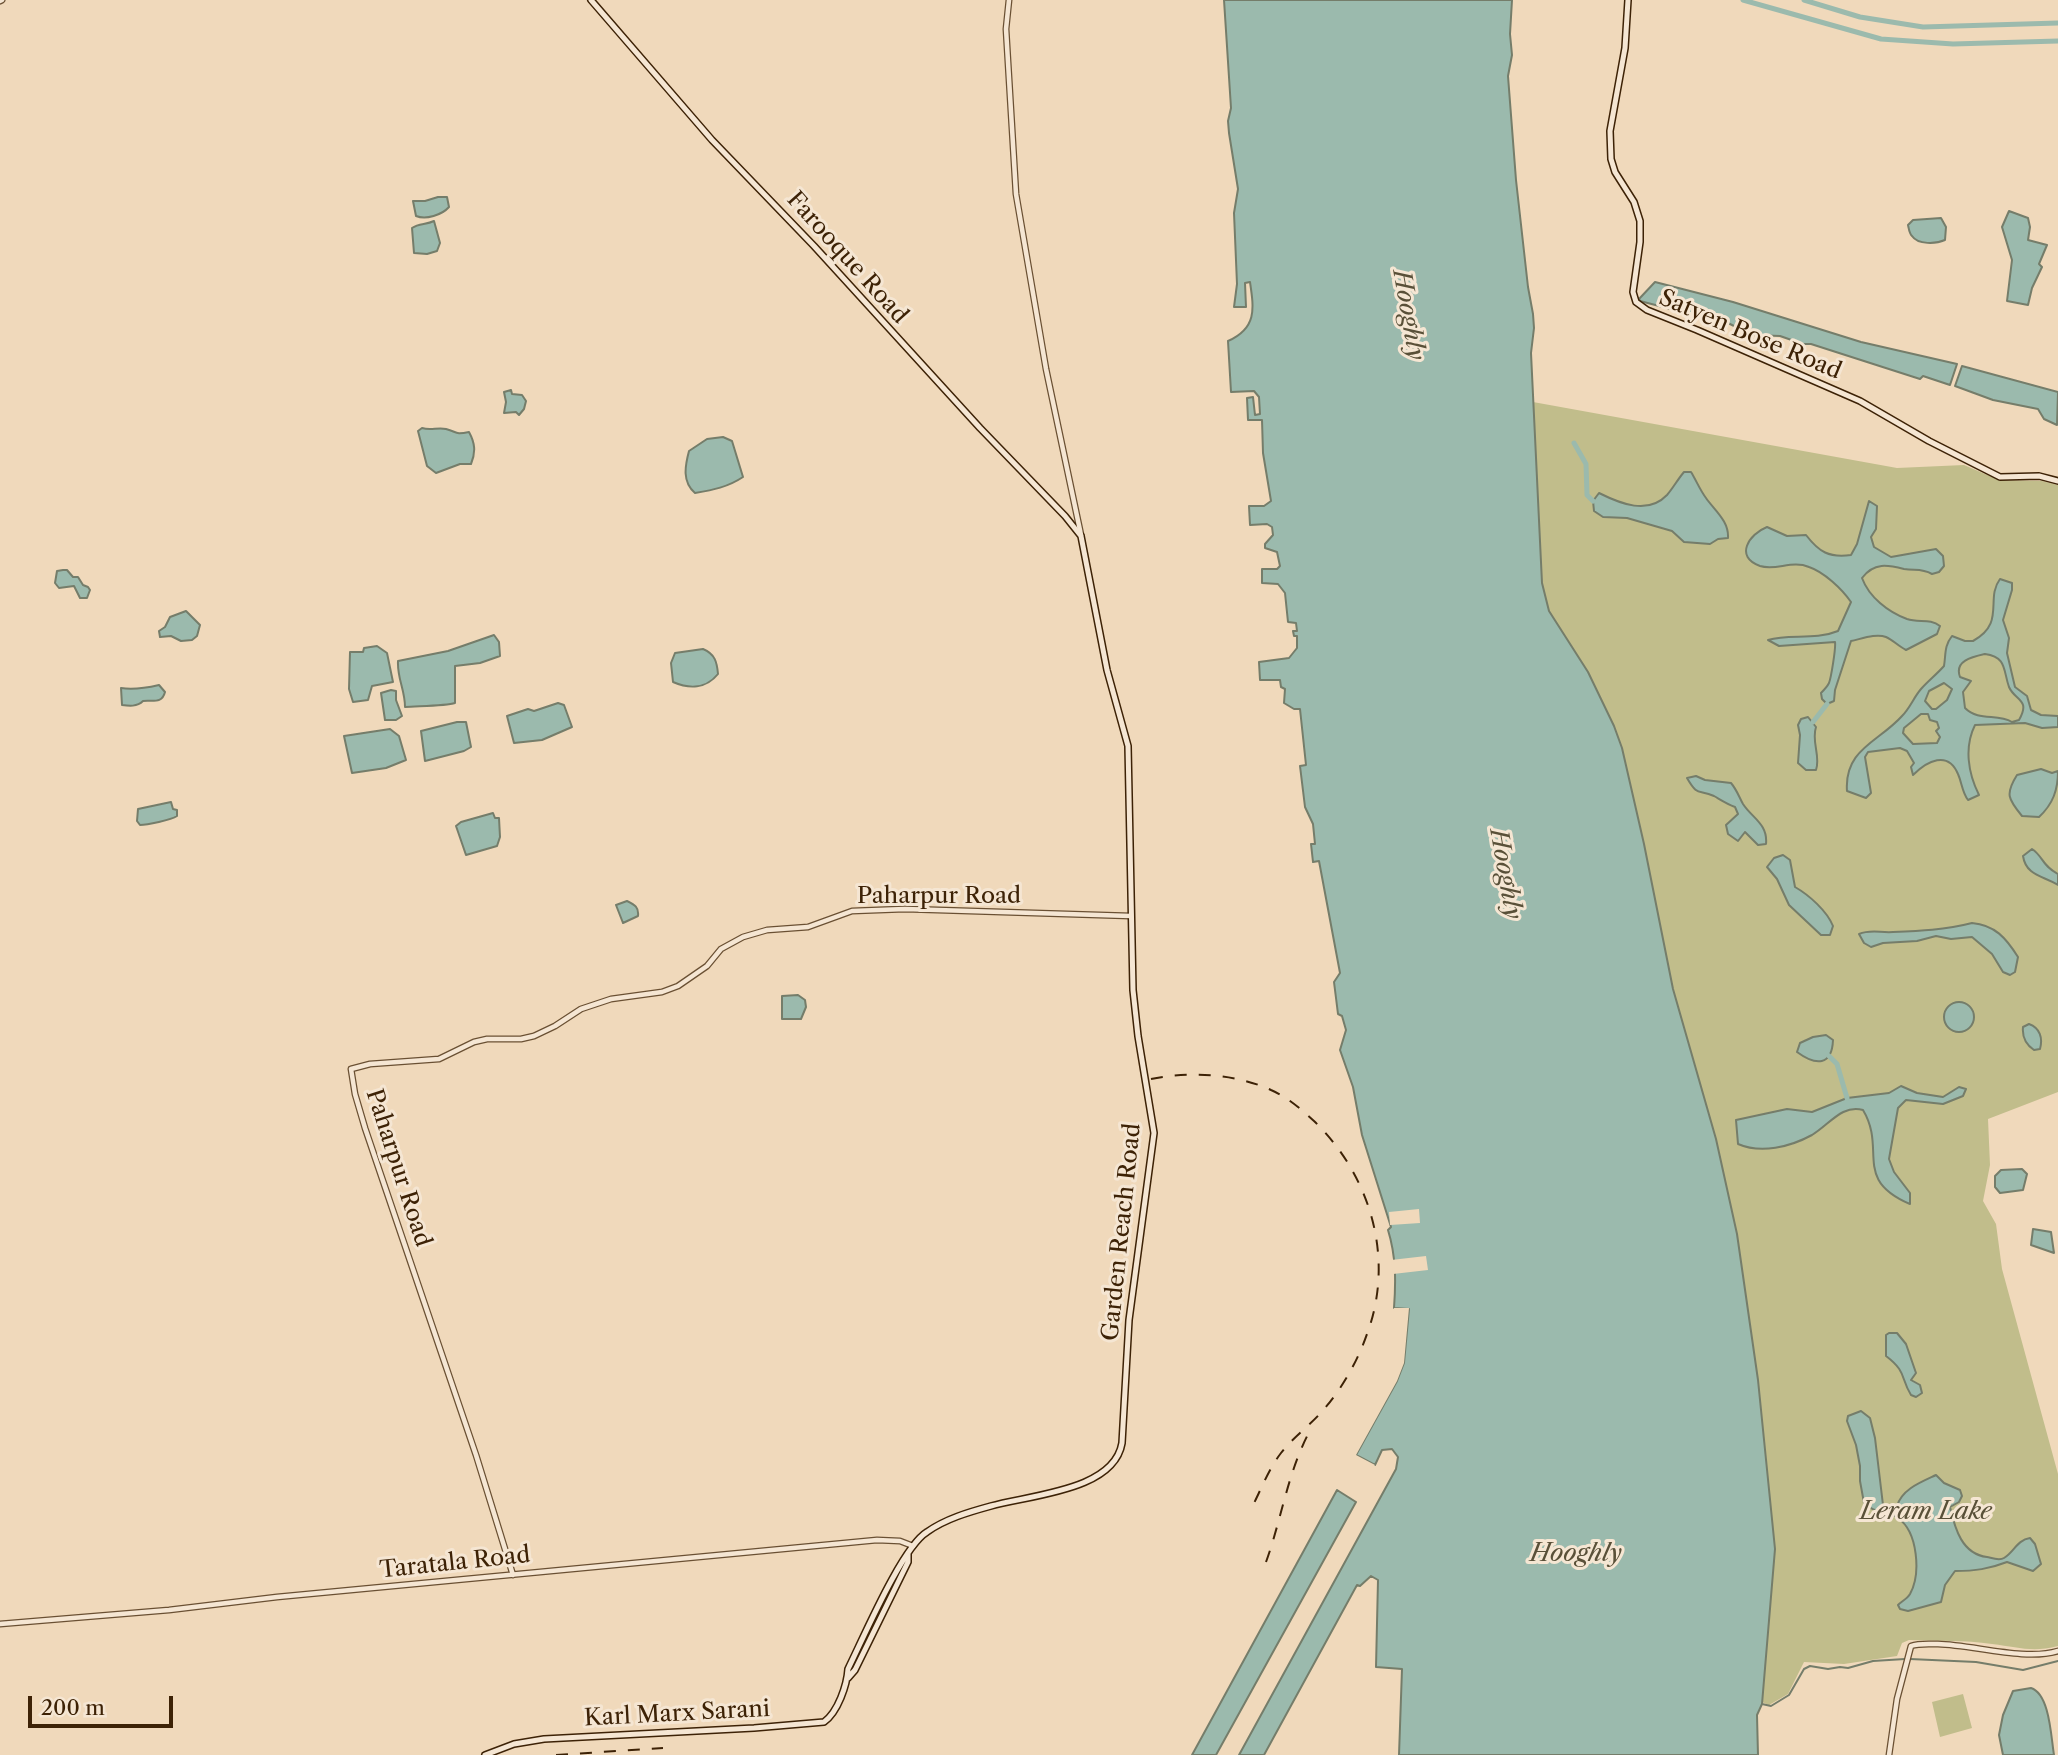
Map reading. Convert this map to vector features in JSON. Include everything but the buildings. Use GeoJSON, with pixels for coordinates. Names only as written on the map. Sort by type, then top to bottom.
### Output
{"type":"FeatureCollection","features":[{"type":"Feature","properties":{"kind":"main road","name":"Farooque Road"},"geometry":{"type":"LineString","coordinates":[[591,0],[712,140],[814,246],[1081,536]]}},
{"type":"Feature","properties":{"kind":"main road","name":"Satyen Bose Road"},"geometry":{"type":"LineString","coordinates":[[1628,0],[1625,48],[1610,131],[1611,159],[1615,172],[1633,202],[1640,221],[1633,292],[1636,302],[1647,310],[1860,401],[1929,441],[2000,477],[2039,476],[2058,481]]}},
{"type":"Feature","properties":{"kind":"main road","name":"Garden Reach Road"},"geometry":{"type":"LineString","coordinates":[[913,1546],[926,1532],[963,1515],[1082,1483],[1112,1465],[1121,1451],[1129,1320],[1154,1133],[1133,990],[1128,746],[1107,670],[1081,536]]}},
{"type":"Feature","properties":{"kind":"main road","name":"Karl Marx Sarani"},"geometry":{"type":"LineString","coordinates":[[485,1755],[514,1744],[544,1739],[767,1727],[824,1721],[831,1715],[848,1678],[848,1669],[903,1559],[913,1546]]}},
{"type":"Feature","properties":{"kind":"street"},"geometry":{"type":"LineString","coordinates":[[1009,0],[1006,29],[1016,194],[1046,369],[1081,536]]}},
{"type":"Feature","properties":{"kind":"street","name":"Paharpur Road"},"geometry":{"type":"LineString","coordinates":[[513,1575],[476,1455],[365,1128],[351,1069],[370,1064],[439,1059],[474,1042],[534,1036],[581,1009],[611,999],[662,992],[678,986],[708,967],[721,949],[743,937],[767,930],[808,927],[852,911],[905,909],[1131,916]]}},
{"type":"Feature","properties":{"kind":"street","name":"Taratala Road"},"geometry":{"type":"LineString","coordinates":[[0,1623],[169,1610],[877,1540],[900,1541],[913,1546]]}},
{"type":"Feature","properties":{"kind":"street"},"geometry":{"type":"LineString","coordinates":[[1889,1755],[1904,1665],[1911,1646],[1961,1645],[2036,1655],[2058,1651]]}},
{"type":"Feature","properties":{"kind":"shaded area"},"geometry":{"type":"Polygon","coordinates":[[[1533,402],[1897,468],[1964,465],[1999,480],[2042,481],[2058,485],[2058,1092],[1988,1119],[1990,1165],[1983,1201],[1996,1224],[2002,1269],[2058,1474],[2058,1646],[2033,1649],[1971,1642],[1909,1640],[1902,1643],[1897,1656],[1844,1664],[1804,1662],[1788,1694],[1769,1705],[1762,1702],[1775,1549],[1758,1380],[1737,1234],[1716,1139],[1673,989],[1622,748],[1588,672],[1549,611],[1545,598],[1539,562],[1533,402]]]}},
{"type":"Feature","properties":{"kind":"shaded area"},"geometry":{"type":"Polygon","coordinates":[[[1963,1694],[1972,1728],[1940,1737],[1932,1702],[1963,1694]]]}},
{"type":"Feature","properties":{"kind":"water","name":"Hooghly"},"geometry":{"type":"Polygon","coordinates":[[[1224,0],[1512,0],[1512,55],[1508,76],[1516,180],[1534,328],[1531,353],[1542,583],[1549,611],[1588,672],[1622,748],[1673,989],[1716,1139],[1737,1234],[1758,1380],[1775,1549],[1762,1704],[1757,1715],[1758,1755],[1399,1755],[1402,1669],[1376,1667],[1378,1580],[1371,1576],[1360,1586],[1357,1585],[1264,1755],[1239,1755],[1396,1469],[1398,1457],[1392,1449],[1382,1450],[1375,1465],[1356,1455],[1397,1381],[1404,1363],[1409,1309],[1394,1308],[1395,1269],[1388,1230],[1391,1227],[1362,1135],[1353,1087],[1340,1050],[1346,1030],[1342,1016],[1338,1014],[1334,982],[1340,973],[1319,861],[1313,862],[1313,824],[1305,807],[1300,766],[1306,765],[1300,709],[1294,709],[1284,703],[1285,689],[1281,687],[1280,680],[1260,680],[1259,662],[1289,658],[1297,648],[1297,636],[1294,636],[1293,631],[1297,631],[1296,623],[1288,622],[1285,593],[1278,584],[1262,583],[1262,569],[1277,569],[1280,566],[1277,552],[1265,548],[1273,535],[1272,527],[1267,524],[1250,525],[1249,506],[1264,506],[1271,501],[1263,453],[1262,420],[1248,420],[1247,398],[1253,397],[1255,415],[1260,414],[1259,397],[1254,391],[1231,392],[1228,341],[1249,324],[1252,301],[1250,282],[1245,283],[1246,307],[1234,307],[1237,284],[1234,213],[1238,189],[1228,121],[1231,108],[1224,0]]]}},
{"type":"Feature","properties":{"kind":"water"},"geometry":{"type":"Polygon","coordinates":[[[447,197],[449,207],[446,210],[429,217],[416,216],[413,201],[447,197]]]}},
{"type":"Feature","properties":{"kind":"water"},"geometry":{"type":"Polygon","coordinates":[[[2009,211],[2028,218],[2028,240],[2047,245],[2028,305],[2007,301],[2012,260],[2002,227],[2009,211]]]}},
{"type":"Feature","properties":{"kind":"water"},"geometry":{"type":"Polygon","coordinates":[[[1941,218],[1946,227],[1945,240],[1923,242],[1910,234],[1908,225],[1913,220],[1941,218]]]}},
{"type":"Feature","properties":{"kind":"water"},"geometry":{"type":"Polygon","coordinates":[[[434,221],[440,243],[437,251],[427,254],[414,253],[412,228],[434,221]]]}},
{"type":"Feature","properties":{"kind":"water"},"geometry":{"type":"Polygon","coordinates":[[[1655,282],[1733,302],[1861,342],[1957,364],[1950,385],[1923,376],[1920,379],[1780,336],[1752,335],[1724,321],[1710,321],[1703,315],[1691,314],[1689,317],[1686,313],[1640,301],[1655,282]]]}},
{"type":"Feature","properties":{"kind":"water"},"geometry":{"type":"Polygon","coordinates":[[[1962,366],[2058,392],[2057,425],[2044,419],[2038,409],[1993,400],[1955,386],[1962,366]]]}},
{"type":"Feature","properties":{"kind":"water"},"geometry":{"type":"Polygon","coordinates":[[[511,390],[512,394],[522,395],[526,401],[519,415],[516,412],[504,413],[504,392],[511,390]]]}},
{"type":"Feature","properties":{"kind":"water"},"geometry":{"type":"Polygon","coordinates":[[[422,428],[469,432],[474,448],[471,464],[460,464],[436,473],[427,466],[418,431],[422,428]]]}},
{"type":"Feature","properties":{"kind":"water"},"geometry":{"type":"Polygon","coordinates":[[[723,437],[732,441],[743,477],[720,488],[695,493],[686,479],[689,451],[707,439],[723,437]]]}},
{"type":"Feature","properties":{"kind":"water"},"geometry":{"type":"Polygon","coordinates":[[[1684,472],[1691,472],[1704,495],[1721,516],[1728,538],[1718,539],[1710,544],[1684,542],[1672,531],[1627,518],[1603,517],[1594,511],[1593,501],[1599,493],[1625,504],[1651,505],[1667,495],[1684,472]]]}},
{"type":"Feature","properties":{"kind":"water"},"geometry":{"type":"Polygon","coordinates":[[[1869,501],[1877,506],[1876,529],[1871,537],[1874,547],[1891,557],[1936,549],[1943,556],[1944,566],[1939,572],[1932,574],[1892,566],[1876,567],[1862,578],[1865,585],[1880,603],[1893,612],[1907,619],[1932,622],[1940,626],[1937,634],[1906,650],[1882,636],[1851,641],[1834,701],[1827,704],[1821,693],[1830,680],[1835,642],[1779,646],[1768,640],[1820,636],[1838,631],[1851,602],[1832,582],[1809,567],[1766,567],[1752,562],[1746,552],[1747,546],[1760,530],[1767,527],[1787,536],[1806,535],[1820,550],[1837,556],[1851,555],[1857,544],[1869,501]]]}},
{"type":"Feature","properties":{"kind":"water"},"geometry":{"type":"Polygon","coordinates":[[[67,570],[88,587],[90,590],[87,598],[80,598],[74,586],[59,588],[55,583],[57,571],[67,570]]]}},
{"type":"Feature","properties":{"kind":"water"},"geometry":{"type":"Polygon","coordinates":[[[2000,579],[2012,583],[2003,620],[2009,638],[2007,653],[2015,687],[2027,696],[2031,710],[2041,715],[2058,716],[2058,727],[2042,728],[2025,723],[1975,725],[1969,742],[1969,760],[1979,795],[1968,800],[1958,774],[1949,762],[1931,762],[1913,775],[1911,767],[1914,763],[1907,751],[1900,748],[1868,752],[1865,757],[1871,793],[1866,798],[1847,791],[1851,765],[1857,756],[1902,716],[1921,689],[1944,666],[1946,647],[1952,636],[1973,641],[1989,627],[1996,587],[2000,579]],[[1985,654],[1965,661],[1960,667],[1960,677],[1971,681],[1963,692],[1965,708],[1976,715],[2012,722],[2019,720],[2023,704],[2009,687],[2001,661],[1985,654]],[[1944,683],[1929,691],[1925,701],[1932,709],[1936,709],[1947,700],[1952,689],[1944,683]],[[1921,714],[1904,728],[1903,733],[1913,744],[1937,743],[1940,737],[1936,731],[1939,728],[1937,722],[1930,720],[1928,714],[1921,714]]]}},
{"type":"Feature","properties":{"kind":"water"},"geometry":{"type":"Polygon","coordinates":[[[186,611],[200,625],[197,636],[192,640],[181,641],[171,636],[160,637],[159,631],[165,627],[170,617],[186,611]]]}},
{"type":"Feature","properties":{"kind":"water"},"geometry":{"type":"Polygon","coordinates":[[[494,635],[499,642],[500,656],[480,663],[455,666],[455,703],[405,707],[398,661],[448,651],[494,635]]]}},
{"type":"Feature","properties":{"kind":"water"},"geometry":{"type":"Polygon","coordinates":[[[377,646],[387,653],[393,682],[372,686],[368,700],[353,702],[349,689],[350,652],[363,652],[364,648],[377,646]]]}},
{"type":"Feature","properties":{"kind":"water"},"geometry":{"type":"Polygon","coordinates":[[[703,649],[715,659],[718,674],[703,685],[685,686],[673,682],[671,663],[675,653],[703,649]]]}},
{"type":"Feature","properties":{"kind":"water"},"geometry":{"type":"Polygon","coordinates":[[[159,685],[165,692],[159,700],[143,701],[133,706],[122,705],[121,688],[159,685]]]}},
{"type":"Feature","properties":{"kind":"water"},"geometry":{"type":"Polygon","coordinates":[[[396,691],[396,700],[402,716],[396,720],[385,720],[381,693],[396,691]]]}},
{"type":"Feature","properties":{"kind":"water"},"geometry":{"type":"Polygon","coordinates":[[[558,703],[564,705],[572,727],[542,740],[514,743],[507,716],[558,703]]]}},
{"type":"Feature","properties":{"kind":"water"},"geometry":{"type":"Polygon","coordinates":[[[1808,717],[1816,727],[1816,770],[1806,770],[1798,763],[1798,725],[1801,719],[1808,717]]]}},
{"type":"Feature","properties":{"kind":"water"},"geometry":{"type":"Polygon","coordinates":[[[466,722],[471,747],[425,761],[421,731],[466,722]]]}},
{"type":"Feature","properties":{"kind":"water"},"geometry":{"type":"Polygon","coordinates":[[[390,729],[399,736],[406,760],[386,768],[352,773],[344,736],[390,729]]]}},
{"type":"Feature","properties":{"kind":"water"},"geometry":{"type":"Polygon","coordinates":[[[2041,769],[2052,773],[2058,771],[2054,796],[2039,817],[2022,816],[2011,801],[2011,787],[2017,775],[2041,769]]]}},
{"type":"Feature","properties":{"kind":"water"},"geometry":{"type":"Polygon","coordinates":[[[1696,776],[1705,780],[1731,783],[1743,804],[1765,831],[1766,844],[1758,845],[1745,832],[1738,841],[1728,834],[1726,825],[1738,814],[1735,807],[1696,790],[1687,778],[1696,776]]]}},
{"type":"Feature","properties":{"kind":"water"},"geometry":{"type":"Polygon","coordinates":[[[171,802],[173,809],[177,810],[177,816],[143,825],[137,821],[138,809],[171,802]]]}},
{"type":"Feature","properties":{"kind":"water"},"geometry":{"type":"Polygon","coordinates":[[[493,813],[495,818],[499,818],[500,837],[497,846],[466,855],[456,826],[461,822],[493,813]]]}},
{"type":"Feature","properties":{"kind":"water"},"geometry":{"type":"Polygon","coordinates":[[[2032,849],[2058,874],[2058,885],[2036,875],[2028,868],[2023,856],[2032,849]]]}},
{"type":"Feature","properties":{"kind":"water"},"geometry":{"type":"Polygon","coordinates":[[[1783,855],[1790,860],[1795,887],[1817,904],[1830,920],[1833,926],[1830,935],[1821,935],[1789,905],[1777,879],[1767,867],[1774,858],[1783,855]]]}},
{"type":"Feature","properties":{"kind":"water"},"geometry":{"type":"Polygon","coordinates":[[[627,901],[636,907],[638,916],[623,923],[616,905],[627,901]]]}},
{"type":"Feature","properties":{"kind":"water"},"geometry":{"type":"Polygon","coordinates":[[[1972,923],[1987,926],[2004,938],[2018,957],[2015,972],[2010,975],[2003,972],[1992,954],[1972,937],[1951,939],[1936,936],[1871,947],[1864,943],[1859,934],[1872,931],[1932,930],[1972,923]]]}},
{"type":"Feature","properties":{"kind":"water"},"geometry":{"type":"Polygon","coordinates":[[[798,995],[805,1000],[806,1007],[801,1019],[782,1019],[782,996],[798,995]]]}},
{"type":"Feature","properties":{"kind":"water"},"geometry":{"type":"Polygon","coordinates":[[[1959,1002],[1965,1003],[1973,1011],[1973,1023],[1965,1031],[1959,1032],[1953,1031],[1945,1023],[1944,1017],[1945,1011],[1953,1003],[1959,1002]]]}},
{"type":"Feature","properties":{"kind":"water"},"geometry":{"type":"Polygon","coordinates":[[[2029,1024],[2040,1034],[2040,1049],[2034,1050],[2025,1040],[2023,1027],[2029,1024]]]}},
{"type":"Feature","properties":{"kind":"water"},"geometry":{"type":"Polygon","coordinates":[[[1826,1035],[1833,1040],[1830,1055],[1826,1059],[1811,1060],[1797,1052],[1800,1043],[1826,1035]]]}},
{"type":"Feature","properties":{"kind":"water"},"geometry":{"type":"Polygon","coordinates":[[[1901,1086],[1917,1093],[1943,1097],[1959,1087],[1966,1089],[1963,1096],[1943,1104],[1906,1100],[1898,1108],[1889,1159],[1894,1172],[1910,1193],[1910,1204],[1892,1194],[1876,1174],[1870,1124],[1863,1110],[1855,1109],[1842,1113],[1812,1135],[1785,1146],[1766,1149],[1738,1144],[1736,1120],[1787,1109],[1812,1112],[1847,1098],[1889,1093],[1901,1086]]]}},
{"type":"Feature","properties":{"kind":"water"},"geometry":{"type":"Polygon","coordinates":[[[2022,1169],[2027,1174],[2023,1190],[2000,1193],[1995,1187],[1995,1176],[2001,1170],[2022,1169]]]}},
{"type":"Feature","properties":{"kind":"water"},"geometry":{"type":"Polygon","coordinates":[[[2033,1229],[2051,1232],[2054,1253],[2031,1245],[2033,1229]]]}},
{"type":"Feature","properties":{"kind":"water"},"geometry":{"type":"Polygon","coordinates":[[[1897,1333],[1906,1344],[1916,1373],[1911,1380],[1920,1385],[1922,1393],[1916,1397],[1911,1395],[1897,1366],[1886,1356],[1886,1335],[1897,1333]]]}},
{"type":"Feature","properties":{"kind":"water","name":"Leram Lake"},"geometry":{"type":"Polygon","coordinates":[[[1861,1411],[1870,1418],[1875,1438],[1883,1505],[1893,1509],[1903,1495],[1918,1483],[1936,1475],[1944,1483],[1960,1490],[1962,1496],[1959,1502],[1950,1507],[1957,1532],[1971,1551],[1978,1555],[2002,1559],[2022,1541],[2030,1538],[2035,1544],[2041,1564],[2033,1571],[2007,1562],[1982,1569],[1955,1571],[1945,1585],[1941,1602],[1908,1611],[1900,1609],[1898,1605],[1909,1596],[1916,1576],[1916,1554],[1905,1524],[1898,1518],[1872,1509],[1864,1503],[1856,1445],[1847,1421],[1848,1416],[1861,1411]]]}},
{"type":"Feature","properties":{"kind":"water"},"geometry":{"type":"Polygon","coordinates":[[[1337,1490],[1356,1502],[1216,1755],[1192,1755],[1337,1490]]]}},
{"type":"Feature","properties":{"kind":"water"},"geometry":{"type":"Polygon","coordinates":[[[2031,1688],[2037,1692],[2046,1707],[2054,1755],[2003,1755],[1999,1735],[2003,1715],[2013,1691],[2031,1688]]]}},
{"type":"Feature","properties":{"kind":"pier"},"geometry":{"type":"Polygon","coordinates":[[[1419,1209],[1420,1223],[1390,1225],[1389,1212],[1419,1209]]]}},
{"type":"Feature","properties":{"kind":"pier"},"geometry":{"type":"Polygon","coordinates":[[[1426,1256],[1428,1270],[1393,1274],[1391,1260],[1426,1256]]]}},
{"type":"Feature","properties":{"kind":"pier"},"geometry":{"type":"Polygon","coordinates":[[[1394,1308],[1409,1308],[1404,1363],[1397,1381],[1356,1455],[1375,1465],[1373,1468],[1353,1455],[1394,1380],[1400,1362],[1405,1312],[1393,1311],[1394,1308]]]}},
{"type":"Feature","properties":{"kind":"waterway"},"geometry":{"type":"LineString","coordinates":[[1743,0],[1881,39],[1953,44],[2058,41]]}},
{"type":"Feature","properties":{"kind":"waterway"},"geometry":{"type":"LineString","coordinates":[[1804,0],[1860,17],[1923,27],[2058,23]]}},
{"type":"Feature","properties":{"kind":"waterway"},"geometry":{"type":"LineString","coordinates":[[1574,443],[1586,464],[1587,495],[1593,501]]}},
{"type":"Feature","properties":{"kind":"waterway"},"geometry":{"type":"LineString","coordinates":[[1813,722],[1827,704]]}},
{"type":"Feature","properties":{"kind":"waterway"},"geometry":{"type":"LineString","coordinates":[[1829,1056],[1837,1064],[1847,1098]]}},
{"type":"Feature","properties":{"kind":"waterway"},"geometry":{"type":"LineString","coordinates":[[1762,1704],[1771,1706],[1789,1695],[1804,1669],[1810,1666],[1848,1668],[1873,1661],[1905,1659]]}},
{"type":"Feature","properties":{"kind":"waterway"},"geometry":{"type":"LineString","coordinates":[[1910,1659],[1976,1662],[2023,1670],[2058,1661]]}},
{"type":"Feature","properties":{"kind":"railway"},"geometry":{"type":"LineString","coordinates":[[1151,1079],[1181,1075],[1228,1077],[1258,1085],[1283,1096],[1314,1121],[1334,1143],[1363,1193],[1372,1220],[1378,1248],[1379,1277],[1375,1306],[1363,1344],[1332,1400],[1276,1460],[1251,1509]]}},
{"type":"Feature","properties":{"kind":"railway"},"geometry":{"type":"LineString","coordinates":[[1266,1562],[1291,1477],[1312,1427]]}},
{"type":"Feature","properties":{"kind":"railway"},"geometry":{"type":"LineString","coordinates":[[556,1755],[663,1748]]}}]}
